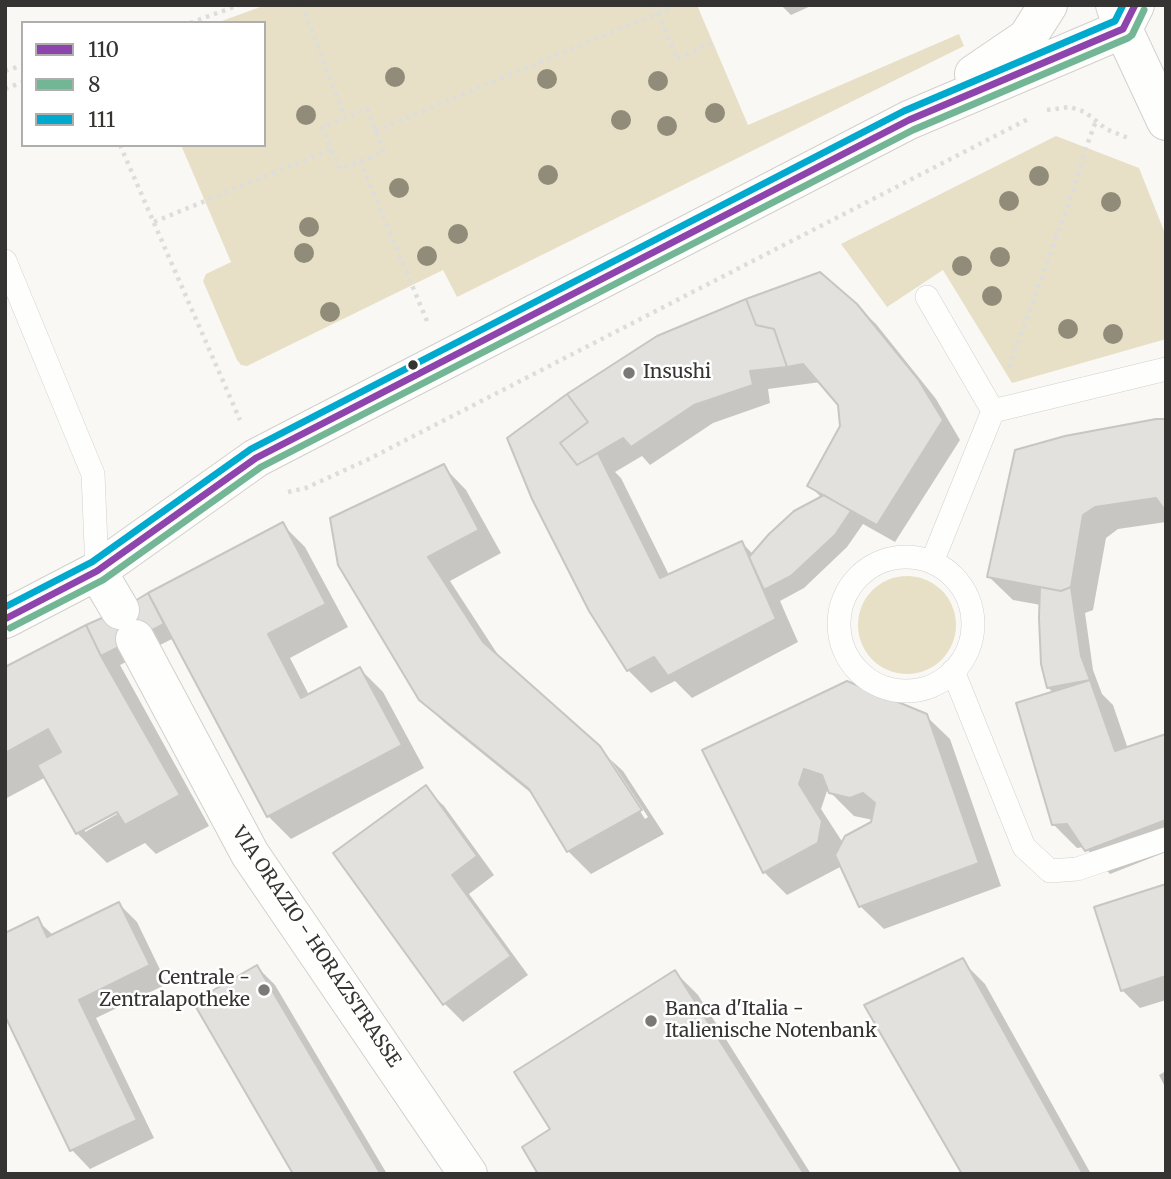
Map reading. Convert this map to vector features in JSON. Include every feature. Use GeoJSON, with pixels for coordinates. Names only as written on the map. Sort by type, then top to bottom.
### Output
{"type":"FeatureCollection","features":[{"type":"Feature","properties":{"kind":"street"},"geometry":{"type":"LineString","coordinates":[[909,120],[1027,38],[1048,5]]}},
{"type":"Feature","properties":{"kind":"street"},"geometry":{"type":"LineString","coordinates":[[5,619],[97,571],[256,458],[909,120],[1124,13],[1166,121]]}},
{"type":"Feature","properties":{"kind":"street","name":"VIA ORAZIO - HORAZSTRASSE"},"geometry":{"type":"LineString","coordinates":[[97,571],[250,853],[468,1174]]}},
{"type":"Feature","properties":{"kind":"lane"},"geometry":{"type":"LineString","coordinates":[[5,261],[93,474],[97,571]]}},
{"type":"Feature","properties":{"kind":"lane"},"geometry":{"type":"LineString","coordinates":[[927,297],[993,411]]}},
{"type":"Feature","properties":{"kind":"lane"},"geometry":{"type":"LineString","coordinates":[[993,411],[1166,369]]}},
{"type":"Feature","properties":{"kind":"lane"},"geometry":{"type":"LineString","coordinates":[[932,562],[993,411]]}},
{"type":"Feature","properties":{"kind":"lane"},"geometry":{"type":"LineString","coordinates":[[911,557],[932,562],[951,574],[964,591],[972,611],[973,633],[966,654],[953,671],[935,684],[914,691],[891,689],[871,681],[854,667],[843,647],[839,626],[842,604],[852,584],[868,569],[888,559],[911,557]]}},
{"type":"Feature","properties":{"kind":"lane"},"geometry":{"type":"LineString","coordinates":[[953,671],[1024,847],[1051,871],[1077,869],[1166,839]]}},
{"type":"Feature","properties":{"kind":"path"},"geometry":{"type":"LineString","coordinates":[[195,21],[239,5]]}},
{"type":"Feature","properties":{"kind":"path"},"geometry":{"type":"LineString","coordinates":[[302,5],[345,118]]}},
{"type":"Feature","properties":{"kind":"path"},"geometry":{"type":"LineString","coordinates":[[654,5],[677,59],[713,42]]}},
{"type":"Feature","properties":{"kind":"path"},"geometry":{"type":"LineString","coordinates":[[375,131],[677,5]]}},
{"type":"Feature","properties":{"kind":"path"},"geometry":{"type":"LineString","coordinates":[[121,147],[264,481],[283,493],[306,488],[382,452],[1049,109],[1070,107],[1085,112],[1106,129],[1130,138]]}},
{"type":"Feature","properties":{"kind":"path"},"geometry":{"type":"LineString","coordinates":[[367,109],[384,152],[340,170],[322,127],[345,118],[367,109]]}},
{"type":"Feature","properties":{"kind":"path"},"geometry":{"type":"LineString","coordinates":[[993,411],[1096,121]]}},
{"type":"Feature","properties":{"kind":"path"},"geometry":{"type":"LineString","coordinates":[[154,222],[331,149]]}},
{"type":"Feature","properties":{"kind":"path"},"geometry":{"type":"LineString","coordinates":[[360,161],[412,285]]}},
{"type":"Feature","properties":{"kind":"shaded area"},"geometry":{"type":"Polygon","coordinates":[[[266,5],[697,5],[748,125],[959,34],[964,46],[457,297],[443,270],[247,366],[241,365],[237,360],[203,281],[206,274],[231,262],[182,147],[266,147],[266,21],[222,21],[266,5]]]}},
{"type":"Feature","properties":{"kind":"shaded area"},"geometry":{"type":"Polygon","coordinates":[[[1056,136],[1139,168],[1166,236],[1166,339],[1012,383],[943,270],[887,307],[841,244],[1056,136]]]}},
{"type":"Feature","properties":{"kind":"shaded area"},"geometry":{"type":"Polygon","coordinates":[[[907,576],[926,580],[941,591],[952,606],[956,625],[952,644],[941,659],[926,670],[907,674],[888,670],[873,659],[862,644],[858,625],[862,606],[873,591],[888,580],[907,576]]]}},
{"type":"Feature","properties":{"kind":"building"},"geometry":{"type":"Polygon","coordinates":[[[820,272],[857,304],[918,379],[943,420],[877,525],[807,486],[840,426],[838,405],[803,364],[787,367],[774,329],[756,325],[746,299],[820,272]]]}},
{"type":"Feature","properties":{"kind":"building"},"geometry":{"type":"Polygon","coordinates":[[[746,299],[756,325],[774,329],[787,367],[750,371],[753,385],[694,405],[631,447],[623,438],[577,465],[560,443],[588,422],[567,394],[657,336],[746,299]]]}},
{"type":"Feature","properties":{"kind":"building"},"geometry":{"type":"Polygon","coordinates":[[[567,394],[588,422],[560,443],[577,465],[598,453],[660,578],[742,541],[776,619],[668,676],[654,657],[627,671],[589,611],[532,499],[507,438],[567,394]]]}},
{"type":"Feature","properties":{"kind":"building"},"geometry":{"type":"Polygon","coordinates":[[[1166,419],[1166,512],[1156,498],[1095,507],[1083,515],[1071,587],[1061,591],[987,577],[1015,450],[1065,436],[1166,419]]]}},
{"type":"Feature","properties":{"kind":"building"},"geometry":{"type":"Polygon","coordinates":[[[444,464],[479,530],[428,557],[483,642],[600,746],[642,810],[567,852],[529,789],[419,700],[338,565],[330,518],[444,464]]]}},
{"type":"Feature","properties":{"kind":"building"},"geometry":{"type":"Polygon","coordinates":[[[824,495],[851,511],[835,535],[791,576],[764,590],[749,557],[794,511],[824,495]]]}},
{"type":"Feature","properties":{"kind":"building"},"geometry":{"type":"Polygon","coordinates":[[[283,522],[326,604],[268,634],[301,698],[360,667],[402,745],[267,817],[148,593],[283,522]]]}},
{"type":"Feature","properties":{"kind":"building"},"geometry":{"type":"Polygon","coordinates":[[[1040,587],[1061,591],[1071,587],[1081,656],[1090,680],[1047,688],[1041,664],[1040,587]]]}},
{"type":"Feature","properties":{"kind":"building"},"geometry":{"type":"Polygon","coordinates":[[[148,593],[164,624],[101,656],[86,625],[120,610],[148,593]]]}},
{"type":"Feature","properties":{"kind":"building"},"geometry":{"type":"Polygon","coordinates":[[[86,625],[180,795],[125,825],[117,812],[76,834],[37,765],[61,752],[48,729],[5,753],[5,667],[86,625]]]}},
{"type":"Feature","properties":{"kind":"building"},"geometry":{"type":"Polygon","coordinates":[[[1090,680],[1115,751],[1166,734],[1166,820],[1085,851],[1067,824],[1052,825],[1016,703],[1090,680]]]}},
{"type":"Feature","properties":{"kind":"building"},"geometry":{"type":"Polygon","coordinates":[[[847,681],[927,714],[979,863],[859,907],[835,855],[845,836],[871,822],[875,803],[863,793],[850,798],[829,793],[822,775],[804,769],[799,784],[822,821],[818,843],[763,873],[702,750],[847,681]]]}},
{"type":"Feature","properties":{"kind":"building"},"geometry":{"type":"Polygon","coordinates":[[[426,785],[477,856],[452,875],[511,956],[443,1005],[333,853],[426,785]]]}},
{"type":"Feature","properties":{"kind":"building"},"geometry":{"type":"Polygon","coordinates":[[[1166,884],[1166,976],[1121,991],[1094,907],[1166,884]]]}},
{"type":"Feature","properties":{"kind":"building"},"geometry":{"type":"Polygon","coordinates":[[[119,902],[150,965],[79,1000],[137,1120],[70,1151],[5,1016],[5,933],[38,917],[47,937],[119,902]]]}},
{"type":"Feature","properties":{"kind":"building"},"geometry":{"type":"Polygon","coordinates":[[[963,958],[1083,1174],[962,1174],[864,1005],[963,958]]]}},
{"type":"Feature","properties":{"kind":"building"},"geometry":{"type":"Polygon","coordinates":[[[257,965],[380,1173],[293,1174],[193,1002],[257,965]]]}},
{"type":"Feature","properties":{"kind":"building","name":"Banca d'Italia - Italienische Notenbank"},"geometry":{"type":"Polygon","coordinates":[[[675,970],[804,1174],[538,1174],[522,1147],[550,1129],[514,1072],[675,970]]]}},
{"type":"Feature","properties":{"kind":"transit line","name":"111"},"geometry":{"type":"LineString","coordinates":[[5,607],[92,562],[251,449],[904,111],[1115,21],[1123,5]]}},
{"type":"Feature","properties":{"kind":"transit line","name":"110"},"geometry":{"type":"LineString","coordinates":[[5,619],[97,571],[256,458],[909,120],[1123,29],[1135,5]]}},
{"type":"Feature","properties":{"kind":"transit line","name":"8"},"geometry":{"type":"LineString","coordinates":[[10,628],[103,580],[261,467],[913,130],[1128,38],[1144,10]]}},
{"type":"Feature","properties":{"kind":"place","name":"Insushi"},"geometry":{"type":"Point","coordinates":[629,373]}},
{"type":"Feature","properties":{"kind":"place","name":"Centrale - Zentralapotheke"},"geometry":{"type":"Point","coordinates":[264,990]}},
{"type":"Feature","properties":{"kind":"place","name":"Banca d'Italia - Italienische Notenbank"},"geometry":{"type":"Point","coordinates":[651,1021]}}]}
